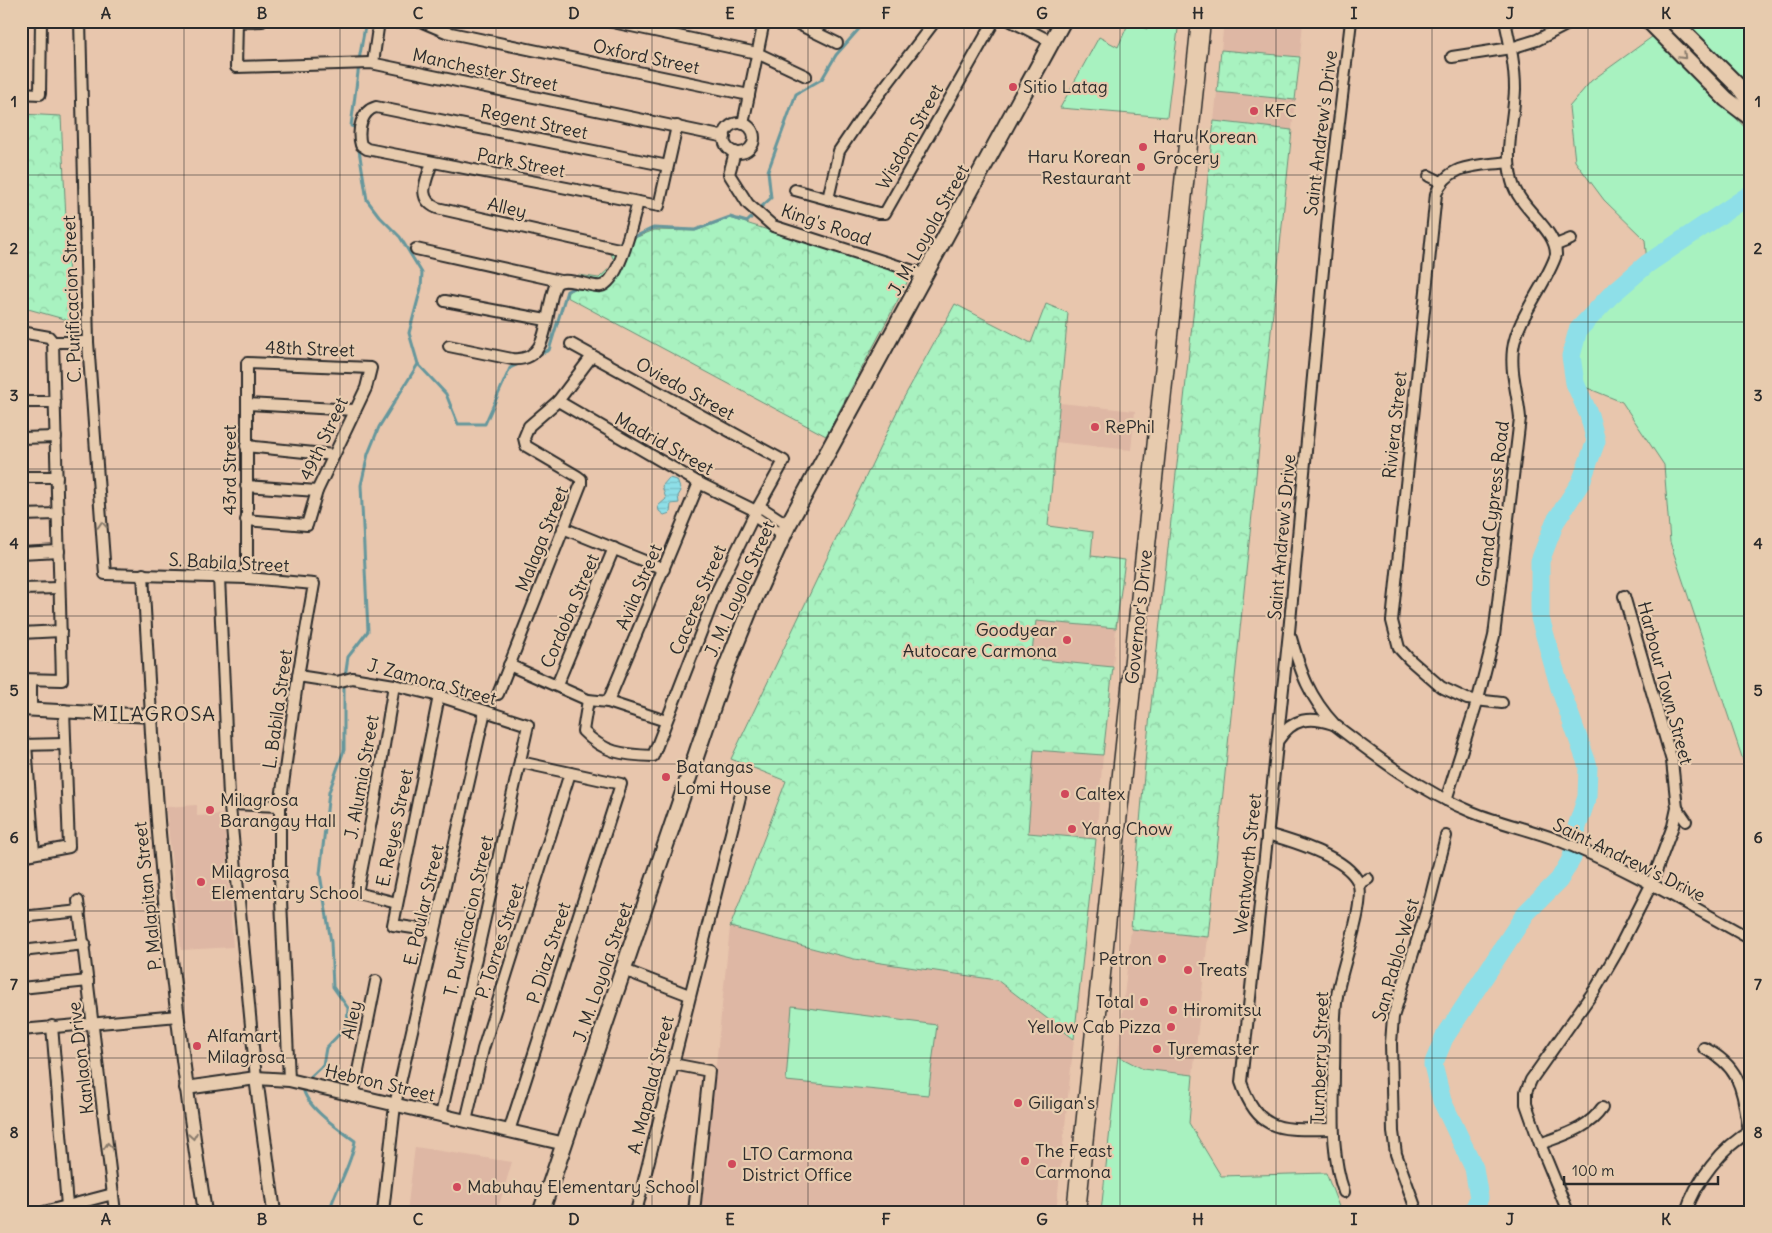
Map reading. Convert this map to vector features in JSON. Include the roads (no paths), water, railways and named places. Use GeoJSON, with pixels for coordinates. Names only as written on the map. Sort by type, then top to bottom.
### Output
{"type":"FeatureCollection","features":[{"type":"Feature","properties":{"kind":"highway","name":"Governor's Drive"},"geometry":{"type":"LineString","coordinates":[[1076,1212],[1201,21]]}},
{"type":"Feature","properties":{"kind":"main road","name":"J. M. Loyola Street"},"geometry":{"type":"LineString","coordinates":[[541,1212],[724,673],[752,604],[785,530],[926,276],[1063,21]]}},
{"type":"Feature","properties":{"kind":"main road"},"geometry":{"type":"LineString","coordinates":[[1649,21],[1726,99],[1751,118]]}},
{"type":"Feature","properties":{"kind":"main road"},"geometry":{"type":"LineString","coordinates":[[1673,21],[1739,87],[1751,103]]}},
{"type":"Feature","properties":{"kind":"street"},"geometry":{"type":"LineString","coordinates":[[21,93],[40,94],[41,21]]}},
{"type":"Feature","properties":{"kind":"street","name":"C. Purificacion Street"},"geometry":{"type":"LineString","coordinates":[[80,21],[88,342],[105,574]]}},
{"type":"Feature","properties":{"kind":"street"},"geometry":{"type":"LineString","coordinates":[[237,22],[262,21]]}},
{"type":"Feature","properties":{"kind":"street"},"geometry":{"type":"LineString","coordinates":[[373,63],[379,21]]}},
{"type":"Feature","properties":{"kind":"street","name":"Oxford Street"},"geometry":{"type":"LineString","coordinates":[[420,21],[446,32],[748,95]]}},
{"type":"Feature","properties":{"kind":"street"},"geometry":{"type":"LineString","coordinates":[[608,21],[757,53],[806,76]]}},
{"type":"Feature","properties":{"kind":"street"},"geometry":{"type":"LineString","coordinates":[[743,124],[764,21]]}},
{"type":"Feature","properties":{"kind":"street"},"geometry":{"type":"LineString","coordinates":[[792,21],[836,43]]}},
{"type":"Feature","properties":{"kind":"street"},"geometry":{"type":"LineString","coordinates":[[828,199],[840,151],[862,117],[935,21]]}},
{"type":"Feature","properties":{"kind":"street","name":"Wisdom Street"},"geometry":{"type":"LineString","coordinates":[[795,190],[878,213],[885,213],[994,21]]}},
{"type":"Feature","properties":{"kind":"street"},"geometry":{"type":"LineString","coordinates":[[1011,21],[1052,42]]}},
{"type":"Feature","properties":{"kind":"street","name":"Saint Andrew's Drive"},"geometry":{"type":"LineString","coordinates":[[1351,21],[1328,216],[1289,632],[1304,682],[1313,698],[1335,725],[1388,766],[1416,784],[1472,812],[1555,839],[1651,885],[1751,939]]}},
{"type":"Feature","properties":{"kind":"street"},"geometry":{"type":"LineString","coordinates":[[1505,21],[1511,48],[1515,91],[1509,162],[1512,183],[1522,202],[1556,245],[1571,239]]}},
{"type":"Feature","properties":{"kind":"street","name":"Manchester Street"},"geometry":{"type":"LineString","coordinates":[[237,22],[236,67],[373,63],[725,137]]}},
{"type":"Feature","properties":{"kind":"street"},"geometry":{"type":"LineString","coordinates":[[1452,57],[1511,48],[1537,40],[1570,23]]}},
{"type":"Feature","properties":{"kind":"street","name":"Park Street"},"geometry":{"type":"LineString","coordinates":[[394,110],[376,107],[368,109],[363,116],[359,140],[361,145],[367,149],[659,206],[677,126]]}},
{"type":"Feature","properties":{"kind":"street","name":"Regent Street"},"geometry":{"type":"LineString","coordinates":[[394,110],[668,166]]}},
{"type":"Feature","properties":{"kind":"street"},"geometry":{"type":"LineString","coordinates":[[738,123],[743,124],[753,132],[754,142],[744,152],[735,152],[727,146],[725,137],[729,128],[738,123]]}},
{"type":"Feature","properties":{"kind":"street","name":"King's Road"},"geometry":{"type":"LineString","coordinates":[[735,152],[729,174],[748,204],[774,226],[926,276]]}},
{"type":"Feature","properties":{"kind":"street","name":"Alley"},"geometry":{"type":"LineString","coordinates":[[432,162],[424,191],[424,199],[429,205],[624,250]]}},
{"type":"Feature","properties":{"kind":"street"},"geometry":{"type":"LineString","coordinates":[[1429,176],[1441,182],[1458,169],[1509,162]]}},
{"type":"Feature","properties":{"kind":"street","name":"Riviera Street"},"geometry":{"type":"LineString","coordinates":[[1441,182],[1434,216],[1392,621],[1399,648],[1408,659],[1441,687],[1455,695],[1502,702]]}},
{"type":"Feature","properties":{"kind":"street"},"geometry":{"type":"LineString","coordinates":[[416,249],[560,281],[600,286],[607,283],[614,274],[624,250],[638,202]]}},
{"type":"Feature","properties":{"kind":"street","name":"Grand Cypress Road"},"geometry":{"type":"LineString","coordinates":[[1446,800],[1478,699],[1494,636],[1520,418],[1512,367],[1513,347],[1519,331],[1552,267],[1556,255],[1556,245]]}},
{"type":"Feature","properties":{"kind":"street"},"geometry":{"type":"LineString","coordinates":[[449,346],[522,360],[531,357],[537,352],[553,290],[560,281]]}},
{"type":"Feature","properties":{"kind":"street"},"geometry":{"type":"LineString","coordinates":[[445,302],[546,320]]}},
{"type":"Feature","properties":{"kind":"street"},"geometry":{"type":"LineString","coordinates":[[21,332],[49,337],[53,342],[62,680],[26,680],[26,710],[64,710],[151,716]]}},
{"type":"Feature","properties":{"kind":"street"},"geometry":{"type":"LineString","coordinates":[[53,342],[88,342]]}},
{"type":"Feature","properties":{"kind":"street","name":"Oviedo Street"},"geometry":{"type":"LineString","coordinates":[[571,344],[784,462]]}},
{"type":"Feature","properties":{"kind":"street","name":"Malaga Street"},"geometry":{"type":"LineString","coordinates":[[498,694],[581,484],[581,479],[526,446],[524,438],[529,426],[558,401],[592,356]]}},
{"type":"Feature","properties":{"kind":"street","name":"48th Street"},"geometry":{"type":"LineString","coordinates":[[247,363],[372,368]]}},
{"type":"Feature","properties":{"kind":"street","name":"43rd Street"},"geometry":{"type":"LineString","coordinates":[[247,363],[247,578]]}},
{"type":"Feature","properties":{"kind":"street","name":"49th Street"},"geometry":{"type":"LineString","coordinates":[[246,520],[307,525],[317,491],[366,388],[372,368]]}},
{"type":"Feature","properties":{"kind":"street","name":"Madrid Street"},"geometry":{"type":"LineString","coordinates":[[558,401],[699,483],[756,511],[775,517],[785,530]]}},
{"type":"Feature","properties":{"kind":"street"},"geometry":{"type":"LineString","coordinates":[[21,402],[55,402]]}},
{"type":"Feature","properties":{"kind":"street"},"geometry":{"type":"LineString","coordinates":[[247,404],[354,410]]}},
{"type":"Feature","properties":{"kind":"street"},"geometry":{"type":"LineString","coordinates":[[21,438],[56,437]]}},
{"type":"Feature","properties":{"kind":"street"},"geometry":{"type":"LineString","coordinates":[[246,446],[334,455]]}},
{"type":"Feature","properties":{"kind":"street","name":"Caceres Street"},"geometry":{"type":"LineString","coordinates":[[588,700],[583,730],[594,743],[622,755],[653,756],[717,591],[756,511],[784,462]]}},
{"type":"Feature","properties":{"kind":"street"},"geometry":{"type":"LineString","coordinates":[[21,477],[57,476]]}},
{"type":"Feature","properties":{"kind":"street","name":"Avila Street"},"geometry":{"type":"LineString","coordinates":[[608,702],[699,483]]}},
{"type":"Feature","properties":{"kind":"street"},"geometry":{"type":"LineString","coordinates":[[246,486],[317,491]]}},
{"type":"Feature","properties":{"kind":"street","name":"Madrid Street"},"geometry":{"type":"LineString","coordinates":[[756,511],[770,528],[785,530]]}},
{"type":"Feature","properties":{"kind":"street"},"geometry":{"type":"LineString","coordinates":[[21,515],[58,514]]}},
{"type":"Feature","properties":{"kind":"street"},"geometry":{"type":"LineString","coordinates":[[562,528],[664,569]]}},
{"type":"Feature","properties":{"kind":"street","name":"Cordoba Street"},"geometry":{"type":"LineString","coordinates":[[557,685],[614,548]]}},
{"type":"Feature","properties":{"kind":"street"},"geometry":{"type":"LineString","coordinates":[[21,552],[58,551]]}},
{"type":"Feature","properties":{"kind":"street","name":"S. Babila Street"},"geometry":{"type":"LineString","coordinates":[[105,574],[247,578],[314,584]]}},
{"type":"Feature","properties":{"kind":"street","name":"P. Malapitan Street"},"geometry":{"type":"LineString","coordinates":[[144,574],[156,804],[186,1088],[205,1212]]}},
{"type":"Feature","properties":{"kind":"street"},"geometry":{"type":"LineString","coordinates":[[219,578],[230,804],[256,1078],[274,1212]]}},
{"type":"Feature","properties":{"kind":"street","name":"L. Babila Street"},"geometry":{"type":"LineString","coordinates":[[293,1081],[280,877],[280,806],[298,676],[314,584]]}},
{"type":"Feature","properties":{"kind":"street"},"geometry":{"type":"LineString","coordinates":[[21,589],[60,588]]}},
{"type":"Feature","properties":{"kind":"street","name":"Harbour Town Street"},"geometry":{"type":"LineString","coordinates":[[1568,1212],[1526,1104],[1526,1092],[1531,1080],[1596,988],[1617,952],[1651,885],[1673,826],[1677,808],[1672,761],[1624,596]]}},
{"type":"Feature","properties":{"kind":"street"},"geometry":{"type":"LineString","coordinates":[[21,633],[60,632]]}},
{"type":"Feature","properties":{"kind":"street","name":"Wentworth Street"},"geometry":{"type":"LineString","coordinates":[[1289,632],[1241,1082],[1247,1100],[1264,1121],[1276,1127],[1290,1129],[1333,1129]]}},
{"type":"Feature","properties":{"kind":"street"},"geometry":{"type":"LineString","coordinates":[[509,665],[588,700],[608,702],[666,721]]}},
{"type":"Feature","properties":{"kind":"street","name":"J. Zamora Street"},"geometry":{"type":"LineString","coordinates":[[298,676],[337,682],[352,678],[394,685],[439,696],[528,725]]}},
{"type":"Feature","properties":{"kind":"street","name":"J. Alumia Street"},"geometry":{"type":"LineString","coordinates":[[394,685],[374,806],[356,893],[397,903]]}},
{"type":"Feature","properties":{"kind":"street","name":"E. Reyes Street"},"geometry":{"type":"LineString","coordinates":[[434,931],[392,925],[439,696]]}},
{"type":"Feature","properties":{"kind":"street"},"geometry":{"type":"LineString","coordinates":[[21,856],[69,847],[64,710]]}},
{"type":"Feature","properties":{"kind":"street","name":"E. Paular Street"},"geometry":{"type":"LineString","coordinates":[[383,1212],[395,1106],[485,711]]}},
{"type":"Feature","properties":{"kind":"street"},"geometry":{"type":"LineString","coordinates":[[1277,742],[1286,729],[1306,718],[1318,719],[1335,725]]}},
{"type":"Feature","properties":{"kind":"street","name":"T. Purificacion Street"},"geometry":{"type":"LineString","coordinates":[[441,1115],[528,725]]}},
{"type":"Feature","properties":{"kind":"street"},"geometry":{"type":"LineString","coordinates":[[34,853],[24,745],[65,744]]}},
{"type":"Feature","properties":{"kind":"street"},"geometry":{"type":"LineString","coordinates":[[520,762],[570,773]]}},
{"type":"Feature","properties":{"kind":"street","name":"P. Diaz Street"},"geometry":{"type":"LineString","coordinates":[[509,1132],[621,784],[570,773]]}},
{"type":"Feature","properties":{"kind":"street","name":"P. Torres Street"},"geometry":{"type":"LineString","coordinates":[[466,1121],[483,1049],[570,773]]}},
{"type":"Feature","properties":{"kind":"street","name":"A. Mapalad Street"},"geometry":{"type":"LineString","coordinates":[[636,1212],[740,796]]}},
{"type":"Feature","properties":{"kind":"street"},"geometry":{"type":"LineString","coordinates":[[230,804],[280,806]]}},
{"type":"Feature","properties":{"kind":"street","name":"Harbour Town Street"},"geometry":{"type":"LineString","coordinates":[[1677,808],[1686,821]]}},
{"type":"Feature","properties":{"kind":"street","name":"Turnberry Street"},"geometry":{"type":"LineString","coordinates":[[1267,834],[1300,844],[1322,854],[1364,882],[1337,997],[1333,1129],[1335,1155],[1344,1192]]}},
{"type":"Feature","properties":{"kind":"street","name":"San Pablo-West"},"geometry":{"type":"LineString","coordinates":[[1417,1212],[1396,1154],[1393,1132],[1391,1043],[1394,1017],[1430,899],[1446,836]]}},
{"type":"Feature","properties":{"kind":"street","name":"Kanlaon Drive"},"geometry":{"type":"LineString","coordinates":[[21,917],[79,906],[85,944],[115,1212]]}},
{"type":"Feature","properties":{"kind":"street"},"geometry":{"type":"LineString","coordinates":[[21,951],[85,944]]}},
{"type":"Feature","properties":{"kind":"street"},"geometry":{"type":"LineString","coordinates":[[624,970],[690,995]]}},
{"type":"Feature","properties":{"kind":"street"},"geometry":{"type":"LineString","coordinates":[[21,988],[88,981]]}},
{"type":"Feature","properties":{"kind":"street","name":"Alley"},"geometry":{"type":"LineString","coordinates":[[353,1096],[376,981]]}},
{"type":"Feature","properties":{"kind":"street"},"geometry":{"type":"LineString","coordinates":[[21,1030],[178,1016]]}},
{"type":"Feature","properties":{"kind":"street"},"geometry":{"type":"LineString","coordinates":[[52,1026],[67,1206]]}},
{"type":"Feature","properties":{"kind":"street"},"geometry":{"type":"LineString","coordinates":[[1686,1212],[1691,1195],[1716,1160],[1750,1131],[1740,1081],[1731,1066],[1718,1055],[1704,1048]]}},
{"type":"Feature","properties":{"kind":"street"},"geometry":{"type":"LineString","coordinates":[[673,1064],[709,1072],[694,1212]]}},
{"type":"Feature","properties":{"kind":"street","name":"Hebron Street"},"geometry":{"type":"LineString","coordinates":[[186,1088],[256,1078],[293,1081],[565,1144]]}},
{"type":"Feature","properties":{"kind":"street"},"geometry":{"type":"LineString","coordinates":[[1540,1144],[1586,1125],[1595,1118],[1602,1108]]}},
{"type":"Feature","properties":{"kind":"street"},"geometry":{"type":"LineString","coordinates":[[44,1212],[113,1194]]}},
{"type":"Feature","properties":{"kind":"water"},"geometry":{"type":"Polygon","coordinates":[[[669,478],[677,480],[681,491],[678,496],[679,503],[671,504],[670,513],[664,515],[659,511],[658,506],[666,499],[662,486],[669,478]]]}},
{"type":"Feature","properties":{"kind":"waterway"},"geometry":{"type":"LineString","coordinates":[[359,60],[366,21]]}},
{"type":"Feature","properties":{"kind":"waterway"},"geometry":{"type":"LineString","coordinates":[[760,208],[771,198],[768,171],[796,94],[822,79],[836,55],[866,21]]}},
{"type":"Feature","properties":{"kind":"waterway"},"geometry":{"type":"LineString","coordinates":[[358,128],[351,126],[359,65]]}},
{"type":"Feature","properties":{"kind":"waterway"},"geometry":{"type":"LineString","coordinates":[[358,144],[367,200],[379,216],[400,237],[422,273],[421,288],[409,333],[418,364],[446,394],[458,424],[485,424],[510,368],[523,362]]}},
{"type":"Feature","properties":{"kind":"waterway"},"geometry":{"type":"LineString","coordinates":[[1473,1212],[1479,1198],[1474,1168],[1442,1101],[1433,1065],[1444,1038],[1526,913],[1559,880],[1572,858],[1577,827],[1587,797],[1588,766],[1560,688],[1540,618],[1540,561],[1555,522],[1581,482],[1596,441],[1589,415],[1575,383],[1571,356],[1578,330],[1611,295],[1647,264],[1751,194]]}},
{"type":"Feature","properties":{"kind":"waterway"},"geometry":{"type":"LineString","coordinates":[[630,239],[653,228],[695,230],[730,217],[747,222],[751,218]]}},
{"type":"Feature","properties":{"kind":"waterway"},"geometry":{"type":"LineString","coordinates":[[535,356],[549,350],[567,291],[578,286]]}},
{"type":"Feature","properties":{"kind":"waterway"},"geometry":{"type":"LineString","coordinates":[[345,677],[348,657],[368,631],[361,485],[368,454],[379,427],[418,364]]}},
{"type":"Feature","properties":{"kind":"waterway"},"geometry":{"type":"LineString","coordinates":[[307,1080],[323,1065],[326,1048],[347,1026],[348,1008],[333,987],[331,942],[320,874],[329,792],[344,750],[344,683]]}},
{"type":"Feature","properties":{"kind":"waterway"},"geometry":{"type":"LineString","coordinates":[[303,1087],[305,1095],[316,1110],[355,1141],[350,1160],[329,1212]]}},
{"type":"Feature","properties":{"kind":"place","name":"Sitio Latag"},"geometry":{"type":"Point","coordinates":[1013,87]}},
{"type":"Feature","properties":{"kind":"place","name":"KFC"},"geometry":{"type":"Point","coordinates":[1254,111]}},
{"type":"Feature","properties":{"kind":"place","name":"Haru Korean Grocery"},"geometry":{"type":"Point","coordinates":[1143,147]}},
{"type":"Feature","properties":{"kind":"place","name":"Haru Korean Restaurant"},"geometry":{"type":"Point","coordinates":[1141,167]}},
{"type":"Feature","properties":{"kind":"place","name":"RePhil"},"geometry":{"type":"Point","coordinates":[1095,427]}},
{"type":"Feature","properties":{"kind":"place","name":"Goodyear Autocare Carmona"},"geometry":{"type":"Point","coordinates":[1067,640]}},
{"type":"Feature","properties":{"kind":"place","name":"Batangas Lomi House"},"geometry":{"type":"Point","coordinates":[666,777]}},
{"type":"Feature","properties":{"kind":"place","name":"Caltex"},"geometry":{"type":"Point","coordinates":[1065,794]}},
{"type":"Feature","properties":{"kind":"place","name":"Milagrosa Barangay Hall"},"geometry":{"type":"Point","coordinates":[210,810]}},
{"type":"Feature","properties":{"kind":"place","name":"Yang Chow"},"geometry":{"type":"Point","coordinates":[1072,829]}},
{"type":"Feature","properties":{"kind":"place","name":"Milagrosa Elementary School"},"geometry":{"type":"Point","coordinates":[201,882]}},
{"type":"Feature","properties":{"kind":"place","name":"Petron"},"geometry":{"type":"Point","coordinates":[1162,959]}},
{"type":"Feature","properties":{"kind":"place","name":"Treats"},"geometry":{"type":"Point","coordinates":[1188,970]}},
{"type":"Feature","properties":{"kind":"place","name":"Total"},"geometry":{"type":"Point","coordinates":[1144,1002]}},
{"type":"Feature","properties":{"kind":"place","name":"Hiromitsu"},"geometry":{"type":"Point","coordinates":[1173,1010]}},
{"type":"Feature","properties":{"kind":"place","name":"Yellow Cab Pizza"},"geometry":{"type":"Point","coordinates":[1171,1027]}},
{"type":"Feature","properties":{"kind":"place","name":"Alfamart Milagrosa"},"geometry":{"type":"Point","coordinates":[197,1046]}},
{"type":"Feature","properties":{"kind":"place","name":"Tyremaster"},"geometry":{"type":"Point","coordinates":[1157,1049]}},
{"type":"Feature","properties":{"kind":"place","name":"Giligan's"},"geometry":{"type":"Point","coordinates":[1018,1103]}},
{"type":"Feature","properties":{"kind":"place","name":"The Feast Carmona"},"geometry":{"type":"Point","coordinates":[1025,1161]}},
{"type":"Feature","properties":{"kind":"place","name":"LTO Carmona District Office"},"geometry":{"type":"Point","coordinates":[732,1164]}},
{"type":"Feature","properties":{"kind":"place","name":"Mabuhay Elementary School"},"geometry":{"type":"Point","coordinates":[457,1187]}},
{"type":"Feature","properties":{"kind":"district","name":"MILAGROSA"},"geometry":{"type":"Point","coordinates":[154,714]}}]}
